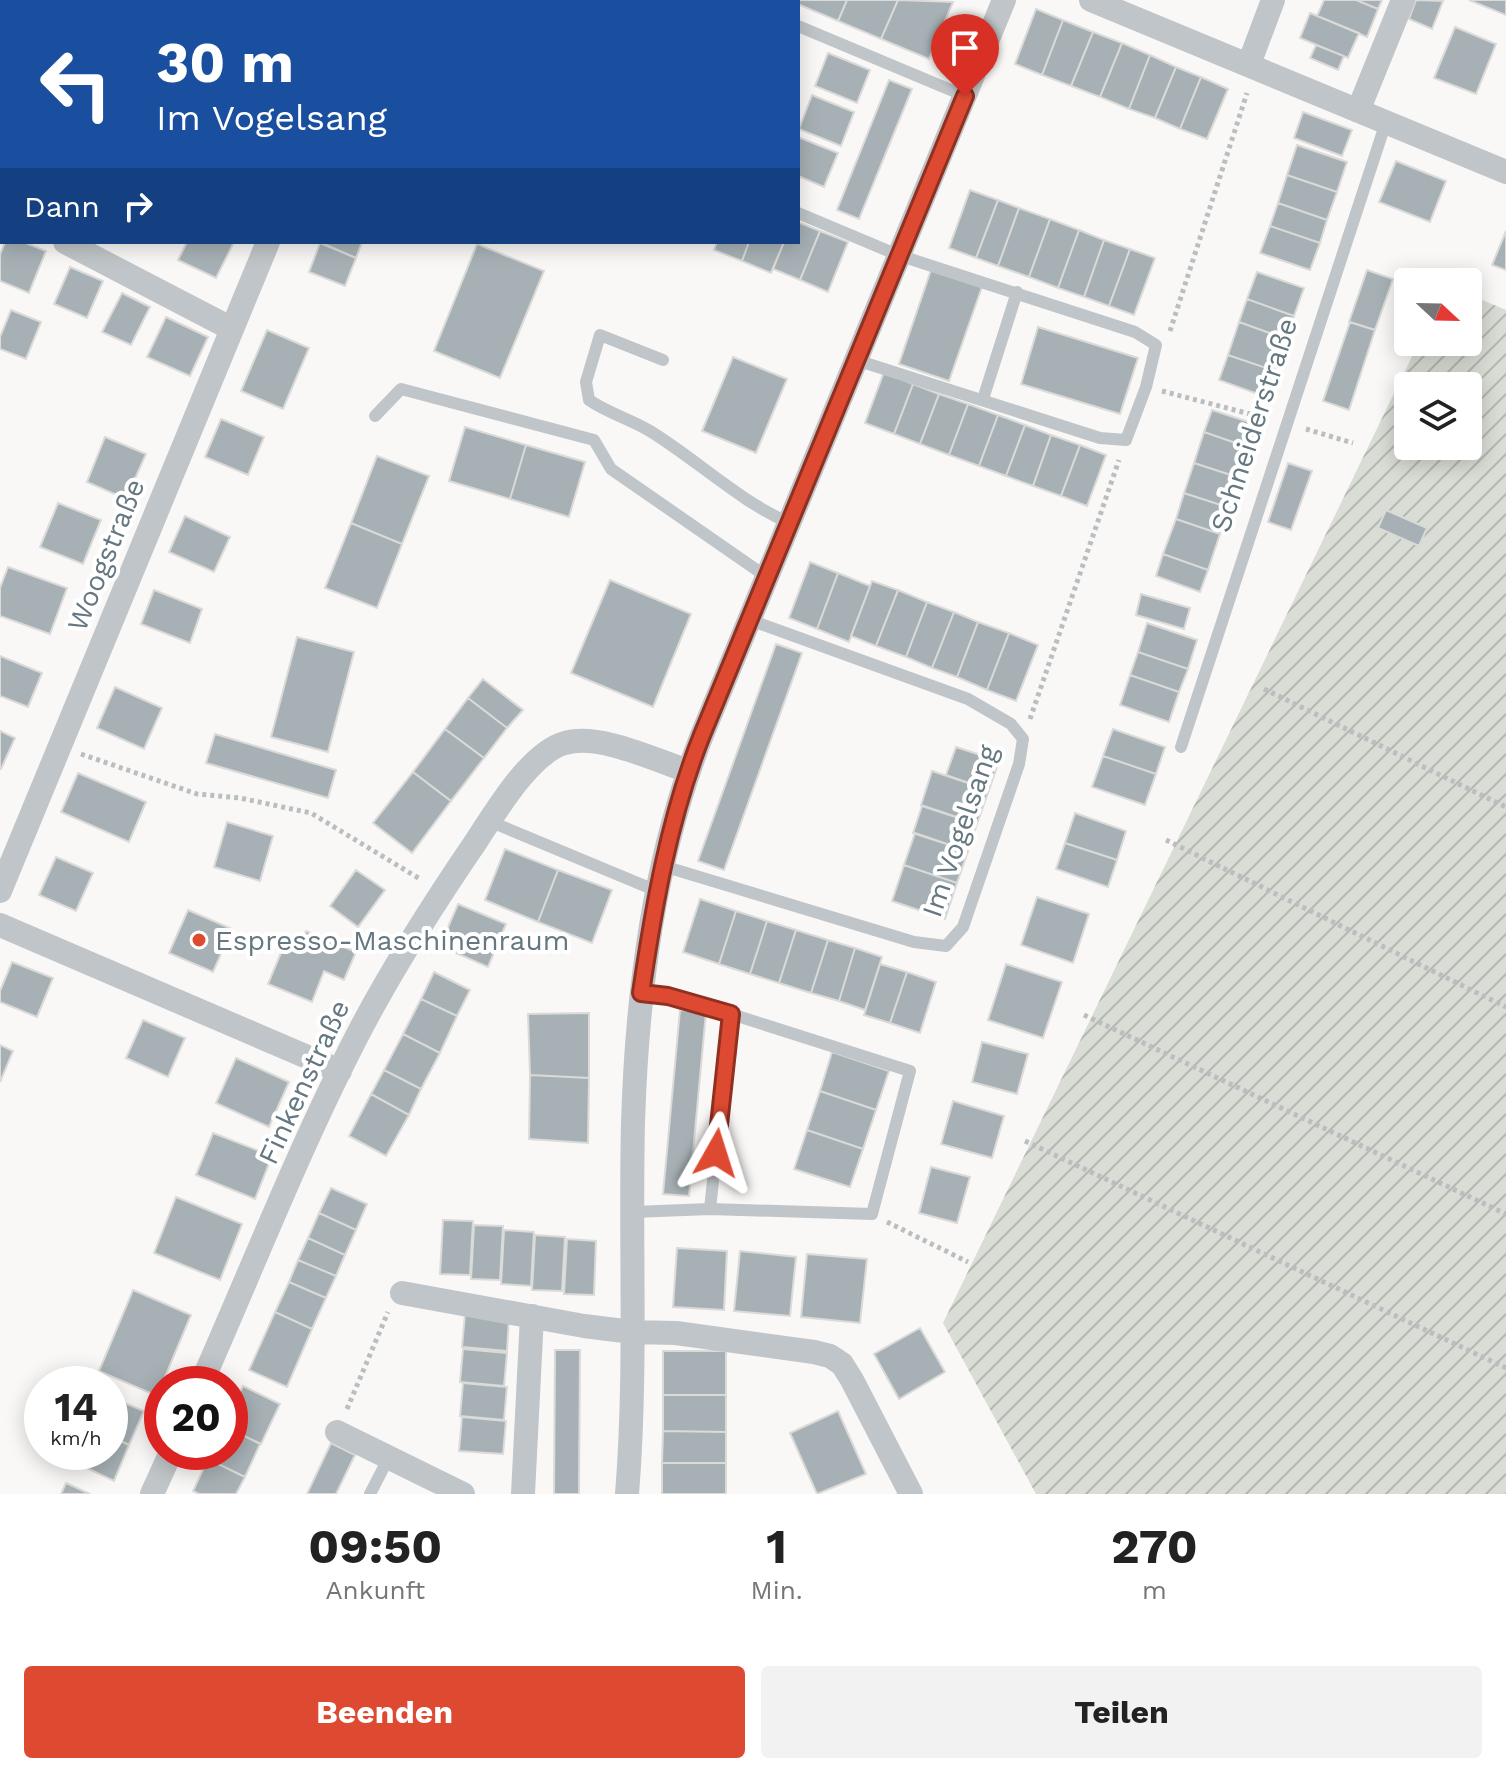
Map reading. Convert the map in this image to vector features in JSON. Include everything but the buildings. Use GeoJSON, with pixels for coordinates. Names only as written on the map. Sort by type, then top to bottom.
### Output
{"type":"FeatureCollection","features":[{"type":"Feature","properties":{"kind":"street"},"geometry":{"type":"LineString","coordinates":[[627,1494],[632,1425],[633,1123],[641,993],[663,866],[688,771],[1004,0]]}},
{"type":"Feature","properties":{"kind":"street"},"geometry":{"type":"LineString","coordinates":[[1091,0],[1506,172]]}},
{"type":"Feature","properties":{"kind":"street"},"geometry":{"type":"LineString","coordinates":[[1249,64],[1273,0]]}},
{"type":"Feature","properties":{"kind":"street"},"geometry":{"type":"LineString","coordinates":[[1358,111],[1403,0]]}},
{"type":"Feature","properties":{"kind":"street"},"geometry":{"type":"LineString","coordinates":[[69,244],[232,329]]}},
{"type":"Feature","properties":{"kind":"street","name":"Woogstraße"},"geometry":{"type":"LineString","coordinates":[[0,891],[267,244]]}},
{"type":"Feature","properties":{"kind":"street","name":"Finkenstraße"},"geometry":{"type":"LineString","coordinates":[[209,1366],[340,1071],[376,1001],[489,821],[534,763],[563,743],[598,743],[688,771]]}},
{"type":"Feature","properties":{"kind":"street"},"geometry":{"type":"LineString","coordinates":[[0,925],[340,1071]]}},
{"type":"Feature","properties":{"kind":"street"},"geometry":{"type":"LineString","coordinates":[[402,1293],[632,1332],[731,1339],[830,1356],[842,1364],[852,1380],[911,1494]]}},
{"type":"Feature","properties":{"kind":"street"},"geometry":{"type":"LineString","coordinates":[[523,1494],[532,1316]]}},
{"type":"Feature","properties":{"kind":"street"},"geometry":{"type":"LineString","coordinates":[[337,1432],[463,1494]]}},
{"type":"Feature","properties":{"kind":"street"},"geometry":{"type":"LineString","coordinates":[[152,1494],[163,1470]]}},
{"type":"Feature","properties":{"kind":"lane"},"geometry":{"type":"LineString","coordinates":[[800,27],[965,96]]}},
{"type":"Feature","properties":{"kind":"lane","name":"Schneiderstraße"},"geometry":{"type":"LineString","coordinates":[[1181,747],[1386,122]]}},
{"type":"Feature","properties":{"kind":"lane"},"geometry":{"type":"LineString","coordinates":[[800,214],[898,255],[1135,332],[1156,345],[1146,387],[1126,440],[1100,438],[856,360]]}},
{"type":"Feature","properties":{"kind":"lane"},"geometry":{"type":"LineString","coordinates":[[983,399],[1017,292]]}},
{"type":"Feature","properties":{"kind":"lane"},"geometry":{"type":"LineString","coordinates":[[663,360],[600,335],[586,382],[589,400],[648,430],[755,505],[789,523]]}},
{"type":"Feature","properties":{"kind":"lane"},"geometry":{"type":"LineString","coordinates":[[375,416],[401,389],[594,440],[611,469],[767,577]]}},
{"type":"Feature","properties":{"kind":"lane","name":"Im Vogelsang"},"geometry":{"type":"LineString","coordinates":[[663,866],[914,942],[946,946],[963,927],[1019,764],[1023,739],[1011,724],[968,699],[750,620]]}},
{"type":"Feature","properties":{"kind":"lane"},"geometry":{"type":"LineString","coordinates":[[489,821],[657,891]]}},
{"type":"Feature","properties":{"kind":"lane"},"geometry":{"type":"LineString","coordinates":[[633,1212],[710,1209],[872,1214],[910,1071],[731,1014],[668,996],[641,993]]}},
{"type":"Feature","properties":{"kind":"lane"},"geometry":{"type":"LineString","coordinates":[[710,1209],[731,1014]]}},
{"type":"Feature","properties":{"kind":"lane"},"geometry":{"type":"LineString","coordinates":[[370,1494],[389,1457]]}},
{"type":"Feature","properties":{"kind":"path"},"geometry":{"type":"LineString","coordinates":[[1156,345],[1169,332],[1179,303],[1247,96],[1249,64]]}},
{"type":"Feature","properties":{"kind":"path"},"geometry":{"type":"LineString","coordinates":[[1146,387],[1353,443]]}},
{"type":"Feature","properties":{"kind":"path"},"geometry":{"type":"LineString","coordinates":[[1023,739],[1126,440]]}},
{"type":"Feature","properties":{"kind":"path"},"geometry":{"type":"LineString","coordinates":[[1264,689],[1506,807]]}},
{"type":"Feature","properties":{"kind":"path"},"geometry":{"type":"LineString","coordinates":[[60,746],[197,794],[240,798],[311,813],[442,892]]}},
{"type":"Feature","properties":{"kind":"path"},"geometry":{"type":"LineString","coordinates":[[1166,840],[1506,1007]]}},
{"type":"Feature","properties":{"kind":"path"},"geometry":{"type":"LineString","coordinates":[[1084,1015],[1506,1214]]}},
{"type":"Feature","properties":{"kind":"path"},"geometry":{"type":"LineString","coordinates":[[1025,1141],[1506,1368]]}},
{"type":"Feature","properties":{"kind":"path"},"geometry":{"type":"LineString","coordinates":[[872,1214],[968,1262]]}},
{"type":"Feature","properties":{"kind":"path"},"geometry":{"type":"LineString","coordinates":[[337,1432],[387,1313],[402,1293]]}},
{"type":"Feature","properties":{"kind":"shaded area"},"geometry":{"type":"Polygon","coordinates":[[[1482,300],[1506,310],[1506,1494],[1036,1494],[943,1323],[1394,394],[1394,460],[1482,460],[1482,372],[1404,372],[1412,356],[1482,356],[1482,300]]]}},
{"type":"Feature","properties":{"kind":"place","name":"Espresso-Maschinenraum"},"geometry":{"type":"Point","coordinates":[199,940]}},
{"type":"Feature","properties":{"kind":"route"},"geometry":{"type":"LineString","coordinates":[[716,1153],[731,1014],[668,996],[641,993],[657,891],[674,818],[702,735],[965,96]]}}]}
